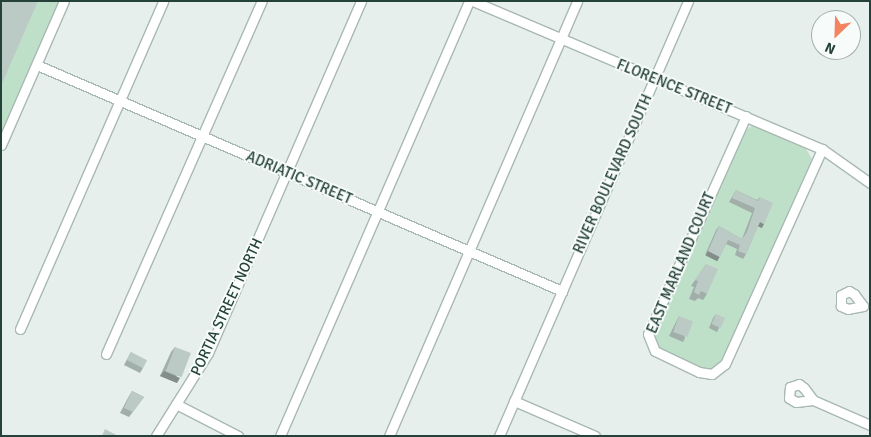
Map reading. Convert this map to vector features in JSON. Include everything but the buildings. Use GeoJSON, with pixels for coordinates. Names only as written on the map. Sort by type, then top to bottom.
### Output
{"type":"FeatureCollection","features":[{"type":"Feature","properties":{"kind":"street"},"geometry":{"type":"LineString","coordinates":[[1,145],[64,1]]}},
{"type":"Feature","properties":{"kind":"street"},"geometry":{"type":"LineString","coordinates":[[20,329],[163,1]]}},
{"type":"Feature","properties":{"kind":"street"},"geometry":{"type":"LineString","coordinates":[[106,354],[262,1]]}},
{"type":"Feature","properties":{"kind":"street","name":"PORTIA STREET NORTH"},"geometry":{"type":"LineString","coordinates":[[156,436],[208,353],[361,1]]}},
{"type":"Feature","properties":{"kind":"street"},"geometry":{"type":"LineString","coordinates":[[280,436],[471,1]]}},
{"type":"Feature","properties":{"kind":"street","name":"FLORENCE STREET"},"geometry":{"type":"LineString","coordinates":[[471,1],[654,80],[746,116],[822,149],[870,183]]}},
{"type":"Feature","properties":{"kind":"street"},"geometry":{"type":"LineString","coordinates":[[389,436],[577,1]]}},
{"type":"Feature","properties":{"kind":"street","name":"RIVER BOULEVARD SOUTH"},"geometry":{"type":"LineString","coordinates":[[499,436],[688,1]]}},
{"type":"Feature","properties":{"kind":"street","name":"ADRIATIC STREET"},"geometry":{"type":"LineString","coordinates":[[37,64],[562,291]]}},
{"type":"Feature","properties":{"kind":"street","name":"EAST MARLAND COURT"},"geometry":{"type":"LineString","coordinates":[[746,116],[648,334],[652,348],[660,354],[699,372],[715,373],[728,360],[822,149]]}},
{"type":"Feature","properties":{"kind":"street"},"geometry":{"type":"LineString","coordinates":[[813,400],[870,425]]}},
{"type":"Feature","properties":{"kind":"street"},"geometry":{"type":"LineString","coordinates":[[514,401],[595,436]]}},
{"type":"Feature","properties":{"kind":"street"},"geometry":{"type":"LineString","coordinates":[[176,404],[238,436]]}},
{"type":"Feature","properties":{"kind":"green space"},"geometry":{"type":"Polygon","coordinates":[[[1,1],[59,1],[1,133],[1,1]]]}},
{"type":"Feature","properties":{"kind":"green space"},"geometry":{"type":"Polygon","coordinates":[[[753,125],[805,147],[812,159],[723,360],[713,369],[701,368],[659,349],[654,334],[743,132],[753,125]]]}}]}
